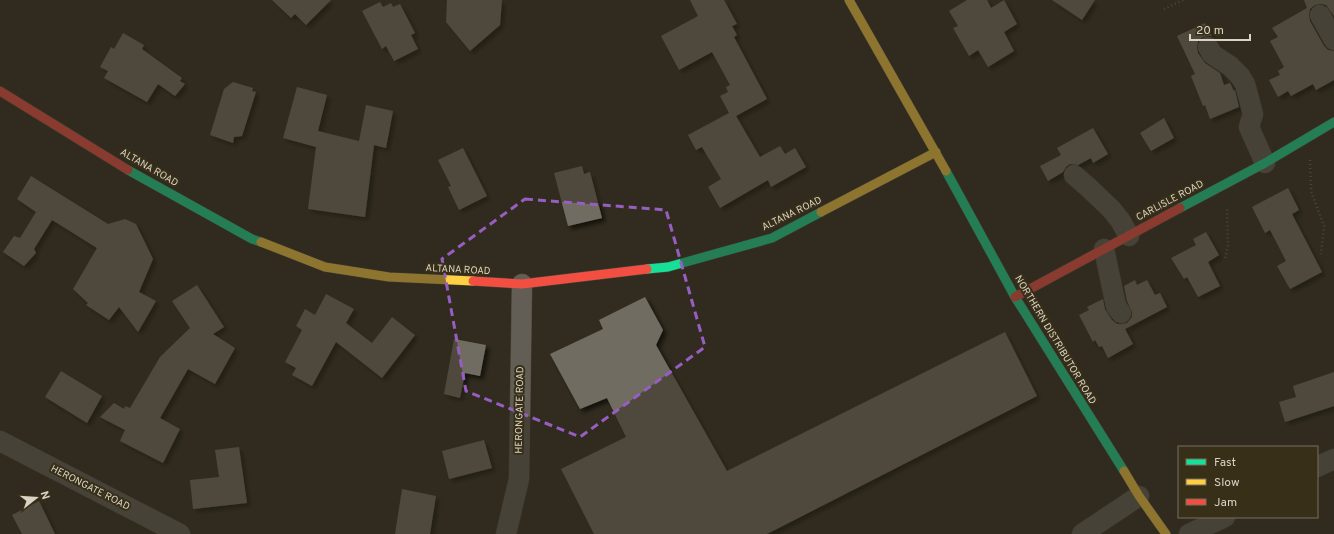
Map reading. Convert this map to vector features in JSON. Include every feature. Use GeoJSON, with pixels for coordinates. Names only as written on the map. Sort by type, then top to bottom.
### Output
{"type":"FeatureCollection","features":[{"type":"Feature","properties":{"kind":"main road","name":"NORTHERN DISTRIBUTOR ROAD"},"geometry":{"type":"LineString","coordinates":[[849,0],[936,152],[1015,296],[1138,496],[1166,534]]}},
{"type":"Feature","properties":{"kind":"main road","name":"ALTANA ROAD"},"geometry":{"type":"LineString","coordinates":[[0,91],[142,178],[252,239],[325,267],[389,277],[522,284],[668,267],[772,238],[936,152]]}},
{"type":"Feature","properties":{"kind":"main road","name":"CARLISLE ROAD"},"geometry":{"type":"LineString","coordinates":[[1015,296],[1265,163],[1334,122]]}},
{"type":"Feature","properties":{"kind":"street"},"geometry":{"type":"LineString","coordinates":[[1320,15],[1334,40]]}},
{"type":"Feature","properties":{"kind":"street"},"geometry":{"type":"LineString","coordinates":[[1208,47],[1212,54],[1230,66],[1240,76],[1245,84],[1253,114],[1250,127],[1265,163]]}},
{"type":"Feature","properties":{"kind":"street"},"geometry":{"type":"LineString","coordinates":[[1074,175],[1111,209],[1120,220],[1129,236]]}},
{"type":"Feature","properties":{"kind":"street"},"geometry":{"type":"LineString","coordinates":[[1104,249],[1116,306],[1121,313]]}},
{"type":"Feature","properties":{"kind":"street","name":"HERONGATE ROAD"},"geometry":{"type":"LineString","coordinates":[[506,534],[518,479],[522,284]]}},
{"type":"Feature","properties":{"kind":"street","name":"HERONGATE ROAD"},"geometry":{"type":"LineString","coordinates":[[0,442],[180,534]]}},
{"type":"Feature","properties":{"kind":"street"},"geometry":{"type":"LineString","coordinates":[[1318,467],[1334,459]]}},
{"type":"Feature","properties":{"kind":"street"},"geometry":{"type":"LineString","coordinates":[[1082,534],[1138,496]]}},
{"type":"Feature","properties":{"kind":"street"},"geometry":{"type":"LineString","coordinates":[[1189,534],[1223,518]]}},
{"type":"Feature","properties":{"kind":"path"},"geometry":{"type":"LineString","coordinates":[[1164,9],[1183,0]]}},
{"type":"Feature","properties":{"kind":"path"},"geometry":{"type":"LineString","coordinates":[[1310,159],[1311,191],[1324,226],[1321,254]]}},
{"type":"Feature","properties":{"kind":"path"},"geometry":{"type":"LineString","coordinates":[[1224,185],[1228,213],[1228,245],[1225,258]]}},
{"type":"Feature","properties":{"kind":"highlighted area"},"geometry":{"type":"Polygon","coordinates":[[[525,199],[666,210],[705,347],[580,437],[466,391],[442,259],[525,199]]]}},
{"type":"Feature","properties":{"kind":"building"},"geometry":{"type":"Polygon","coordinates":[[[272,0],[331,0],[306,25],[295,14],[291,18],[272,0]]]}},
{"type":"Feature","properties":{"kind":"building"},"geometry":{"type":"Polygon","coordinates":[[[447,0],[502,0],[500,25],[470,51],[446,22],[447,0]]]}},
{"type":"Feature","properties":{"kind":"building"},"geometry":{"type":"Polygon","coordinates":[[[690,0],[724,0],[737,24],[732,26],[737,35],[734,37],[767,99],[736,116],[760,157],[780,146],[785,154],[795,148],[806,167],[771,187],[768,180],[720,208],[708,187],[721,179],[702,147],[696,150],[688,135],[729,113],[720,96],[728,92],[726,87],[730,85],[712,52],[679,70],[661,36],[698,16],[690,0]]]}},
{"type":"Feature","properties":{"kind":"building"},"geometry":{"type":"Polygon","coordinates":[[[967,0],[987,0],[991,8],[1004,0],[1017,24],[1004,32],[1014,51],[988,67],[978,50],[969,56],[953,28],[958,26],[949,11],[967,0]]]}},
{"type":"Feature","properties":{"kind":"building"},"geometry":{"type":"Polygon","coordinates":[[[1052,0],[1095,0],[1082,20],[1052,0]]]}},
{"type":"Feature","properties":{"kind":"building"},"geometry":{"type":"Polygon","coordinates":[[[1304,0],[1334,0],[1334,16],[1326,5],[1321,4],[1315,5],[1310,9],[1309,15],[1310,21],[1324,46],[1328,50],[1334,51],[1334,80],[1316,90],[1313,84],[1291,96],[1288,91],[1278,97],[1269,80],[1280,75],[1278,71],[1284,67],[1270,41],[1278,37],[1272,28],[1307,8],[1304,0]]]}},
{"type":"Feature","properties":{"kind":"building"},"geometry":{"type":"Polygon","coordinates":[[[380,2],[383,7],[391,3],[393,7],[400,4],[415,33],[411,35],[418,49],[394,61],[386,46],[382,49],[362,11],[380,2]]]}},
{"type":"Feature","properties":{"kind":"building"},"geometry":{"type":"Polygon","coordinates":[[[1205,23],[1212,36],[1203,37],[1198,41],[1198,53],[1205,63],[1220,73],[1224,85],[1230,83],[1234,91],[1235,90],[1239,107],[1210,119],[1191,76],[1195,74],[1177,36],[1205,23]]]}},
{"type":"Feature","properties":{"kind":"building"},"geometry":{"type":"Polygon","coordinates":[[[123,33],[144,45],[142,49],[182,78],[180,81],[185,84],[175,96],[158,84],[147,102],[104,78],[108,71],[100,67],[111,47],[114,49],[123,33]]]}},
{"type":"Feature","properties":{"kind":"building"},"geometry":{"type":"Polygon","coordinates":[[[233,82],[253,88],[252,91],[256,92],[242,136],[234,137],[233,143],[210,135],[224,89],[233,82]]]}},
{"type":"Feature","properties":{"kind":"building"},"geometry":{"type":"Polygon","coordinates":[[[297,87],[327,95],[318,131],[359,141],[366,105],[393,111],[386,148],[374,145],[365,217],[308,209],[316,147],[283,138],[297,87]]]}},
{"type":"Feature","properties":{"kind":"building"},"geometry":{"type":"Polygon","coordinates":[[[1164,118],[1174,138],[1151,151],[1140,133],[1164,118]]]}},
{"type":"Feature","properties":{"kind":"building"},"geometry":{"type":"Polygon","coordinates":[[[1093,128],[1108,154],[1093,163],[1091,158],[1078,165],[1070,164],[1063,172],[1048,181],[1040,166],[1061,155],[1057,148],[1093,128]]]}},
{"type":"Feature","properties":{"kind":"building"},"geometry":{"type":"Polygon","coordinates":[[[463,148],[487,196],[459,210],[448,187],[451,186],[438,160],[463,148]]]}},
{"type":"Feature","properties":{"kind":"building"},"geometry":{"type":"Polygon","coordinates":[[[582,166],[584,174],[590,172],[602,218],[568,226],[554,173],[582,166]]]}},
{"type":"Feature","properties":{"kind":"building"},"geometry":{"type":"Polygon","coordinates":[[[31,176],[108,224],[125,219],[136,224],[153,259],[139,292],[156,301],[138,332],[119,307],[109,320],[86,305],[88,303],[73,289],[97,248],[52,220],[34,249],[36,253],[24,266],[3,252],[14,236],[20,238],[36,212],[17,199],[31,176]]]}},
{"type":"Feature","properties":{"kind":"building"},"geometry":{"type":"Polygon","coordinates":[[[1288,188],[1299,210],[1292,214],[1322,272],[1290,289],[1277,266],[1286,261],[1270,230],[1265,233],[1252,207],[1288,188]]]}},
{"type":"Feature","properties":{"kind":"building"},"geometry":{"type":"Polygon","coordinates":[[[1206,232],[1219,255],[1208,262],[1220,286],[1198,297],[1187,277],[1184,279],[1171,258],[1196,245],[1193,239],[1206,232]]]}},
{"type":"Feature","properties":{"kind":"building"},"geometry":{"type":"Polygon","coordinates":[[[1135,280],[1137,285],[1147,280],[1155,295],[1160,293],[1167,307],[1125,329],[1133,344],[1108,358],[1102,346],[1099,347],[1095,340],[1093,342],[1079,315],[1089,310],[1087,307],[1103,299],[1105,309],[1112,320],[1117,324],[1127,323],[1132,317],[1132,312],[1127,301],[1124,286],[1135,280]]]}},
{"type":"Feature","properties":{"kind":"building"},"geometry":{"type":"Polygon","coordinates":[[[197,285],[224,327],[213,334],[235,348],[215,384],[188,369],[160,418],[180,429],[163,463],[120,441],[125,430],[100,417],[114,403],[124,409],[125,406],[130,408],[160,357],[190,328],[172,301],[197,285]]]}},
{"type":"Feature","properties":{"kind":"building"},"geometry":{"type":"Polygon","coordinates":[[[326,294],[354,309],[346,323],[372,343],[392,317],[415,335],[382,378],[336,342],[312,386],[292,375],[296,368],[285,362],[302,330],[296,326],[305,309],[315,315],[326,294]]]}},
{"type":"Feature","properties":{"kind":"building"},"geometry":{"type":"Polygon","coordinates":[[[645,297],[663,330],[656,345],[727,471],[1005,332],[1037,396],[767,534],[594,534],[561,469],[626,437],[607,398],[580,409],[550,354],[603,329],[599,320],[645,297]]]}},
{"type":"Feature","properties":{"kind":"building"},"geometry":{"type":"Polygon","coordinates":[[[454,339],[486,345],[480,376],[465,373],[460,398],[444,394],[454,339]]]}},
{"type":"Feature","properties":{"kind":"building"},"geometry":{"type":"Polygon","coordinates":[[[61,371],[102,396],[87,423],[45,397],[61,371]]]}},
{"type":"Feature","properties":{"kind":"building"},"geometry":{"type":"Polygon","coordinates":[[[1334,372],[1334,406],[1285,422],[1279,402],[1296,397],[1293,386],[1334,372]]]}},
{"type":"Feature","properties":{"kind":"building"},"geometry":{"type":"Polygon","coordinates":[[[484,440],[492,468],[449,479],[442,451],[484,440]]]}},
{"type":"Feature","properties":{"kind":"building"},"geometry":{"type":"Polygon","coordinates":[[[239,447],[247,503],[193,509],[190,480],[219,477],[215,450],[239,447]]]}},
{"type":"Feature","properties":{"kind":"building"},"geometry":{"type":"Polygon","coordinates":[[[402,489],[436,496],[430,534],[395,534],[402,489]]]}},
{"type":"Feature","properties":{"kind":"building"},"geometry":{"type":"Polygon","coordinates":[[[39,501],[55,534],[22,534],[12,515],[39,501]]]}},
{"type":"Feature","properties":{"kind":"traffic: fast"},"geometry":{"type":"LineString","coordinates":[[1180,208],[1265,163],[1334,122]]}},
{"type":"Feature","properties":{"kind":"traffic: fast"},"geometry":{"type":"LineString","coordinates":[[128,170],[252,239],[261,242]]}},
{"type":"Feature","properties":{"kind":"traffic: fast"},"geometry":{"type":"LineString","coordinates":[[946,171],[1015,297],[1124,471]]}},
{"type":"Feature","properties":{"kind":"traffic: fast"},"geometry":{"type":"LineString","coordinates":[[647,269],[668,267],[772,238],[821,212]]}},
{"type":"Feature","properties":{"kind":"traffic: slow"},"geometry":{"type":"LineString","coordinates":[[849,0],[946,171]]}},
{"type":"Feature","properties":{"kind":"traffic: slow"},"geometry":{"type":"LineString","coordinates":[[821,212],[936,152]]}},
{"type":"Feature","properties":{"kind":"traffic: slow"},"geometry":{"type":"LineString","coordinates":[[261,242],[325,267],[389,277],[473,281]]}},
{"type":"Feature","properties":{"kind":"traffic: slow"},"geometry":{"type":"LineString","coordinates":[[1124,471],[1139,496],[1166,534]]}},
{"type":"Feature","properties":{"kind":"traffic: jam"},"geometry":{"type":"LineString","coordinates":[[0,91],[128,170]]}},
{"type":"Feature","properties":{"kind":"traffic: jam"},"geometry":{"type":"LineString","coordinates":[[1015,297],[1180,208]]}},
{"type":"Feature","properties":{"kind":"traffic: jam"},"geometry":{"type":"LineString","coordinates":[[473,281],[522,284],[647,269]]}}]}
